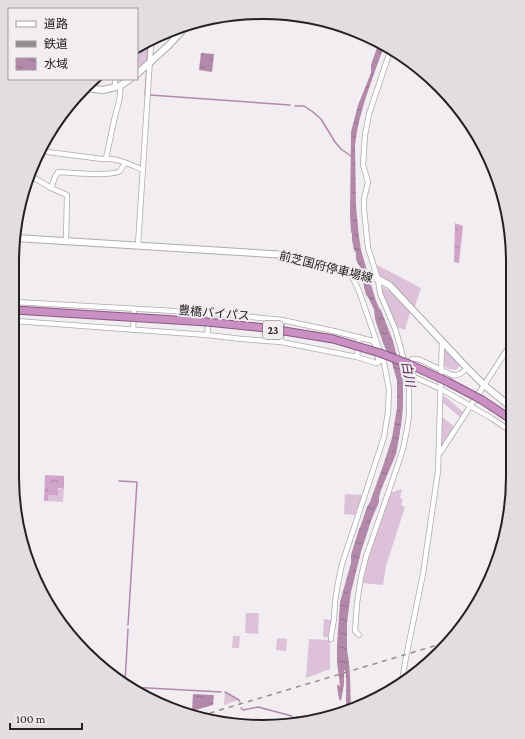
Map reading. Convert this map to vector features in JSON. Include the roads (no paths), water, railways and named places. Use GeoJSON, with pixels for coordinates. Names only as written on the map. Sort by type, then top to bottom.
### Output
{"type":"FeatureCollection","features":[{"type":"Feature","properties":{"kind":"highway","name":"豊橋バイパス"},"geometry":{"type":"LineString","coordinates":[[19,307],[207,319],[267,326],[334,337],[411,361],[450,378],[484,397],[506,412]]}},
{"type":"Feature","properties":{"kind":"highway","name":"豊橋バイパス"},"geometry":{"type":"LineString","coordinates":[[19,310],[207,322],[266,328],[332,340],[380,353],[409,364],[482,400],[506,416]]}},
{"type":"Feature","properties":{"kind":"main road"},"geometry":{"type":"LineString","coordinates":[[138,73],[179,34]]}},
{"type":"Feature","properties":{"kind":"main road"},"geometry":{"type":"LineString","coordinates":[[91,89],[103,90],[117,87],[128,80]]}},
{"type":"Feature","properties":{"kind":"main road","name":"前芝国府停車場線"},"geometry":{"type":"LineString","coordinates":[[21,238],[287,255],[377,279],[389,285],[467,368],[484,385],[506,403]]}},
{"type":"Feature","properties":{"kind":"street"},"geometry":{"type":"LineString","coordinates":[[138,245],[152,46]]}},
{"type":"Feature","properties":{"kind":"street"},"geometry":{"type":"LineString","coordinates":[[359,635],[355,631],[361,577],[366,557],[402,449],[409,415],[409,389],[403,357],[396,331],[380,293],[368,248],[364,209],[364,199],[368,183],[363,165],[365,135],[369,114],[389,55]]}},
{"type":"Feature","properties":{"kind":"street"},"geometry":{"type":"LineString","coordinates":[[106,158],[121,91],[117,87],[115,80]]}},
{"type":"Feature","properties":{"kind":"street"},"geometry":{"type":"LineString","coordinates":[[46,152],[102,159],[106,158],[125,162],[143,170]]}},
{"type":"Feature","properties":{"kind":"street"},"geometry":{"type":"LineString","coordinates":[[51,188],[58,172],[115,174],[120,172],[125,162]]}},
{"type":"Feature","properties":{"kind":"street"},"geometry":{"type":"LineString","coordinates":[[34,178],[67,195],[66,240]]}},
{"type":"Feature","properties":{"kind":"street"},"geometry":{"type":"LineString","coordinates":[[331,638],[335,602],[342,564],[384,437],[388,412],[389,390],[384,363],[352,272]]}},
{"type":"Feature","properties":{"kind":"street"},"geometry":{"type":"LineString","coordinates":[[19,302],[210,313],[282,320],[359,336],[373,341],[379,362],[376,363],[357,357],[281,342],[19,321]]}},
{"type":"Feature","properties":{"kind":"street"},"geometry":{"type":"LineString","coordinates":[[133,330],[134,309]]}},
{"type":"Feature","properties":{"kind":"street"},"geometry":{"type":"LineString","coordinates":[[207,335],[210,313]]}},
{"type":"Feature","properties":{"kind":"street"},"geometry":{"type":"LineString","coordinates":[[281,342],[282,320]]}},
{"type":"Feature","properties":{"kind":"street"},"geometry":{"type":"LineString","coordinates":[[357,357],[359,336]]}},
{"type":"Feature","properties":{"kind":"street"},"geometry":{"type":"LineString","coordinates":[[403,676],[422,574],[438,471],[442,342]]}},
{"type":"Feature","properties":{"kind":"street"},"geometry":{"type":"LineString","coordinates":[[439,454],[506,351]]}},
{"type":"Feature","properties":{"kind":"street"},"geometry":{"type":"LineString","coordinates":[[467,368],[462,374],[452,375],[418,359],[411,360],[414,377],[440,389],[506,428]]}},
{"type":"Feature","properties":{"kind":"water"},"geometry":{"type":"Polygon","coordinates":[[[377,48],[382,51],[363,107],[355,145],[356,206],[361,250],[375,298],[393,341],[402,376],[403,407],[396,454],[381,490],[379,502],[361,552],[351,592],[347,623],[347,649],[351,703],[346,705],[345,670],[341,701],[339,699],[337,686],[338,684],[340,686],[337,662],[337,645],[340,602],[359,529],[392,438],[397,408],[397,381],[392,363],[375,319],[374,309],[366,295],[361,268],[356,259],[351,232],[351,132],[358,105],[371,73],[371,65],[377,48]]]}},
{"type":"Feature","properties":{"kind":"water"},"geometry":{"type":"Polygon","coordinates":[[[201,53],[214,54],[212,72],[199,70],[201,53]]]}},
{"type":"Feature","properties":{"kind":"water"},"geometry":{"type":"Polygon","coordinates":[[[193,694],[214,695],[213,705],[192,710],[193,694]]]}},
{"type":"Feature","properties":{"kind":"waterway"},"geometry":{"type":"LineString","coordinates":[[147,61],[148,48]]}},
{"type":"Feature","properties":{"kind":"waterway"},"geometry":{"type":"LineString","coordinates":[[146,95],[147,69]]}},
{"type":"Feature","properties":{"kind":"waterway"},"geometry":{"type":"LineString","coordinates":[[150,95],[290,105]]}},
{"type":"Feature","properties":{"kind":"waterway"},"geometry":{"type":"LineString","coordinates":[[295,106],[304,106],[321,119],[335,142],[341,149],[351,156]]}},
{"type":"Feature","properties":{"kind":"waterway"},"geometry":{"type":"LineString","coordinates":[[119,481],[137,482],[128,625]]}},
{"type":"Feature","properties":{"kind":"waterway"},"geometry":{"type":"LineString","coordinates":[[125,678],[128,629]]}},
{"type":"Feature","properties":{"kind":"waterway"},"geometry":{"type":"LineString","coordinates":[[142,688],[221,692]]}},
{"type":"Feature","properties":{"kind":"waterway"},"geometry":{"type":"LineString","coordinates":[[225,692],[240,702]]}},
{"type":"Feature","properties":{"kind":"waterway"},"geometry":{"type":"LineString","coordinates":[[241,708],[243,710],[258,707],[292,716]]}},
{"type":"Feature","properties":{"kind":"railway"},"geometry":{"type":"LineString","coordinates":[[208,714],[439,644]]}},
{"type":"Feature","properties":{"kind":"water label","name":"白川"},"geometry":{"type":"Point","coordinates":[409,374]}}]}
